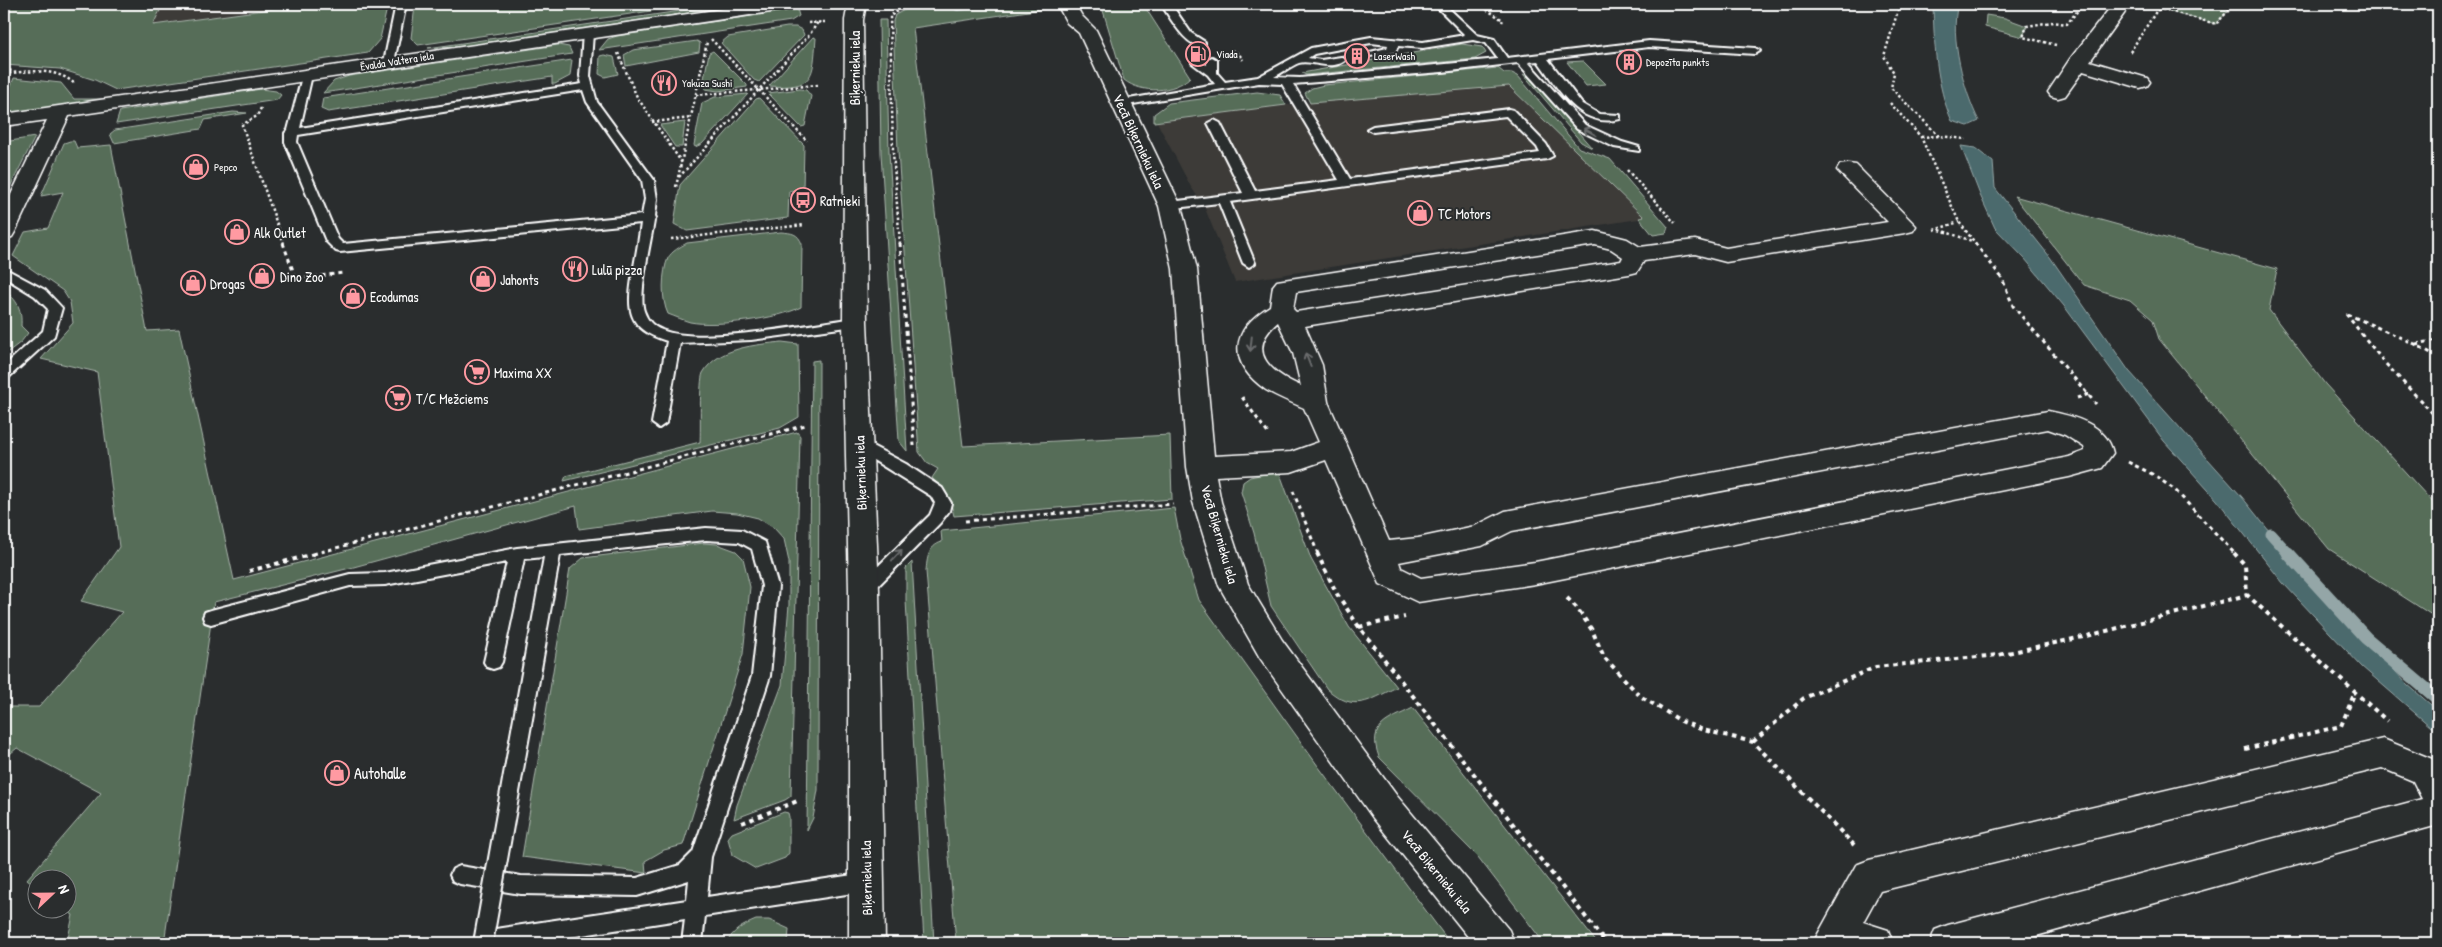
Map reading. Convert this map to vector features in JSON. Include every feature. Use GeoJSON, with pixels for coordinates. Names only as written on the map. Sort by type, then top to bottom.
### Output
{"type":"FeatureCollection","features":[{"type":"Feature","properties":{"kind":"street","name":"Ēvalda Valtera iela"},"geometry":{"type":"LineString","coordinates":[[4,120],[791,4]]}},
{"type":"Feature","properties":{"kind":"street","name":"Biķernieku iela"},"geometry":{"type":"LineString","coordinates":[[857,4],[854,20],[855,322],[864,590],[867,943]]}},
{"type":"Feature","properties":{"kind":"street","name":"Vecā Biķernieku iela"},"geometry":{"type":"LineString","coordinates":[[1066,4],[1074,19],[1089,19],[1121,103],[1170,206],[1185,270],[1201,467],[1207,502],[1234,586],[1270,649],[1385,807],[1496,943]]}},
{"type":"Feature","properties":{"kind":"street"},"geometry":{"type":"LineString","coordinates":[[2058,92],[2122,4]]}},
{"type":"Feature","properties":{"kind":"street"},"geometry":{"type":"LineString","coordinates":[[2081,58],[2115,75],[2140,82]]}},
{"type":"Feature","properties":{"kind":"street"},"geometry":{"type":"LineString","coordinates":[[4,232],[62,112]]}},
{"type":"Feature","properties":{"kind":"street"},"geometry":{"type":"LineString","coordinates":[[1381,552],[1418,550],[1482,535],[1505,522],[2048,420],[2070,424],[2083,431],[2097,443],[2099,454],[2092,460],[2069,467],[1535,574],[1418,590],[1390,576],[1381,552],[1326,449],[1315,402],[1315,381],[1310,363],[1286,315],[1285,286],[1595,238],[1619,244],[1636,255],[1695,247],[1726,255],[1905,226],[1848,170]]}},
{"type":"Feature","properties":{"kind":"street"},"geometry":{"type":"LineString","coordinates":[[1315,402],[1274,383],[1259,371],[1251,359],[1249,345],[1253,331],[1265,318],[1629,267],[1636,255]]}},
{"type":"Feature","properties":{"kind":"street"},"geometry":{"type":"LineString","coordinates":[[1201,467],[1288,462],[1305,459],[1326,449]]}},
{"type":"Feature","properties":{"kind":"street"},"geometry":{"type":"LineString","coordinates":[[1875,943],[1835,938],[1870,877],[2384,753],[2425,771],[2438,797]]}},
{"type":"Feature","properties":{"kind":"street"},"geometry":{"type":"LineString","coordinates":[[1948,943],[2438,810]]}},
{"type":"Feature","properties":{"kind":"lane"},"geometry":{"type":"LineString","coordinates":[[389,62],[401,4]]}},
{"type":"Feature","properties":{"kind":"lane"},"geometry":{"type":"LineString","coordinates":[[1166,4],[1187,35],[1201,44]]}},
{"type":"Feature","properties":{"kind":"lane"},"geometry":{"type":"LineString","coordinates":[[1440,4],[1473,37]]}},
{"type":"Feature","properties":{"kind":"lane"},"geometry":{"type":"LineString","coordinates":[[588,33],[585,76],[592,102],[648,180],[651,199],[650,218],[635,302],[637,313],[655,333],[674,338],[718,339],[855,322]]}},
{"type":"Feature","properties":{"kind":"lane"},"geometry":{"type":"LineString","coordinates":[[1186,47],[1187,35]]}},
{"type":"Feature","properties":{"kind":"lane"},"geometry":{"type":"LineString","coordinates":[[1259,80],[1311,51],[1370,40],[1422,45],[1473,37],[1490,41],[1505,62]]}},
{"type":"Feature","properties":{"kind":"lane"},"geometry":{"type":"LineString","coordinates":[[1374,54],[1391,50],[1395,42]]}},
{"type":"Feature","properties":{"kind":"lane"},"geometry":{"type":"LineString","coordinates":[[1121,103],[1259,80],[1286,82],[1505,62],[1649,44],[1755,51]]}},
{"type":"Feature","properties":{"kind":"lane"},"geometry":{"type":"LineString","coordinates":[[1541,58],[1578,106],[1597,117],[1616,117]]}},
{"type":"Feature","properties":{"kind":"lane"},"geometry":{"type":"LineString","coordinates":[[1298,59],[1321,63],[1341,60]]}},
{"type":"Feature","properties":{"kind":"lane"},"geometry":{"type":"LineString","coordinates":[[1212,60],[1212,72]]}},
{"type":"Feature","properties":{"kind":"lane"},"geometry":{"type":"LineString","coordinates":[[1521,60],[1581,127],[1618,145],[1635,149]]}},
{"type":"Feature","properties":{"kind":"lane"},"geometry":{"type":"LineString","coordinates":[[1196,63],[1212,72],[1222,86]]}},
{"type":"Feature","properties":{"kind":"lane"},"geometry":{"type":"LineString","coordinates":[[307,75],[291,142],[332,241],[340,248],[650,218]]}},
{"type":"Feature","properties":{"kind":"lane"},"geometry":{"type":"LineString","coordinates":[[1286,82],[1347,183]]}},
{"type":"Feature","properties":{"kind":"lane"},"geometry":{"type":"LineString","coordinates":[[292,133],[587,86]]}},
{"type":"Feature","properties":{"kind":"lane"},"geometry":{"type":"LineString","coordinates":[[1170,206],[1546,156],[1542,146],[1509,112],[1373,129]]}},
{"type":"Feature","properties":{"kind":"lane"},"geometry":{"type":"LineString","coordinates":[[1214,123],[1250,196]]}},
{"type":"Feature","properties":{"kind":"lane"},"geometry":{"type":"LineString","coordinates":[[1223,199],[1249,264]]}},
{"type":"Feature","properties":{"kind":"lane"},"geometry":{"type":"LineString","coordinates":[[4,272],[40,293],[55,308],[49,332],[4,374]]}},
{"type":"Feature","properties":{"kind":"lane"},"geometry":{"type":"LineString","coordinates":[[659,424],[674,338]]}},
{"type":"Feature","properties":{"kind":"lane"},"geometry":{"type":"LineString","coordinates":[[859,444],[901,468],[937,492],[943,503],[942,511],[935,519],[864,590]]}},
{"type":"Feature","properties":{"kind":"lane"},"geometry":{"type":"LineString","coordinates":[[212,616],[350,580],[385,579],[517,554],[706,534],[742,536],[759,546],[770,586],[761,676],[701,857],[692,943]]}},
{"type":"Feature","properties":{"kind":"lane"},"geometry":{"type":"LineString","coordinates":[[553,550],[483,942],[866,882]]}},
{"type":"Feature","properties":{"kind":"lane"},"geometry":{"type":"LineString","coordinates":[[493,662],[517,554]]}},
{"type":"Feature","properties":{"kind":"lane"},"geometry":{"type":"LineString","coordinates":[[460,875],[522,885],[637,886],[686,872],[701,857]]}},
{"type":"Feature","properties":{"kind":"path"},"geometry":{"type":"LineString","coordinates":[[909,4],[890,16],[892,152],[914,452]]}},
{"type":"Feature","properties":{"kind":"path"},"geometry":{"type":"LineString","coordinates":[[1900,4],[1884,56],[1894,73],[1891,88],[1939,136]]}},
{"type":"Feature","properties":{"kind":"path"},"geometry":{"type":"LineString","coordinates":[[2081,58],[2023,37],[2028,26],[2052,22],[2067,24],[2084,4]]}},
{"type":"Feature","properties":{"kind":"path"},"geometry":{"type":"LineString","coordinates":[[2167,11],[2174,9],[2178,4]]}},
{"type":"Feature","properties":{"kind":"path"},"geometry":{"type":"LineString","coordinates":[[2115,75],[2157,10],[2216,24],[2230,9],[2213,4]]}},
{"type":"Feature","properties":{"kind":"path"},"geometry":{"type":"LineString","coordinates":[[678,177],[810,34],[818,22],[825,22]]}},
{"type":"Feature","properties":{"kind":"path"},"geometry":{"type":"LineString","coordinates":[[674,195],[708,36],[807,141]]}},
{"type":"Feature","properties":{"kind":"path"},"geometry":{"type":"LineString","coordinates":[[617,50],[623,71],[641,107],[682,163]]}},
{"type":"Feature","properties":{"kind":"path"},"geometry":{"type":"LineString","coordinates":[[4,72],[51,73],[68,78],[74,82],[76,89]]}},
{"type":"Feature","properties":{"kind":"path"},"geometry":{"type":"LineString","coordinates":[[696,96],[818,85]]}},
{"type":"Feature","properties":{"kind":"path"},"geometry":{"type":"LineString","coordinates":[[1890,103],[1922,137],[1960,222],[1973,242],[2002,278],[2013,306],[2098,407]]}},
{"type":"Feature","properties":{"kind":"path"},"geometry":{"type":"LineString","coordinates":[[651,122],[691,118]]}},
{"type":"Feature","properties":{"kind":"path"},"geometry":{"type":"LineString","coordinates":[[1922,137],[1939,136],[1966,139]]}},
{"type":"Feature","properties":{"kind":"path"},"geometry":{"type":"LineString","coordinates":[[2438,148],[2435,152],[2438,157]]}},
{"type":"Feature","properties":{"kind":"path"},"geometry":{"type":"LineString","coordinates":[[1932,231],[1960,222]]}},
{"type":"Feature","properties":{"kind":"path"},"geometry":{"type":"LineString","coordinates":[[1940,230],[1973,242]]}},
{"type":"Feature","properties":{"kind":"path"},"geometry":{"type":"LineString","coordinates":[[2438,357],[2415,344],[2346,314],[2384,362],[2438,419]]}},
{"type":"Feature","properties":{"kind":"path"},"geometry":{"type":"LineString","coordinates":[[2415,344],[2438,340]]}},
{"type":"Feature","properties":{"kind":"path"},"geometry":{"type":"LineString","coordinates":[[249,571],[806,425]]}},
{"type":"Feature","properties":{"kind":"path"},"geometry":{"type":"LineString","coordinates":[[2122,459],[2154,475],[2175,490],[2245,565],[2247,596],[2390,723]]}},
{"type":"Feature","properties":{"kind":"path"},"geometry":{"type":"LineString","coordinates":[[935,519],[954,522],[1207,502]]}},
{"type":"Feature","properties":{"kind":"path"},"geometry":{"type":"LineString","coordinates":[[1535,574],[1556,587],[1577,608],[1592,630],[1604,657],[1640,696],[1681,721],[1702,730],[1753,742],[1853,844],[1870,877]]}},
{"type":"Feature","properties":{"kind":"path"},"geometry":{"type":"LineString","coordinates":[[1753,742],[1804,698],[1876,667],[1998,655],[2247,596]]}},
{"type":"Feature","properties":{"kind":"path"},"geometry":{"type":"LineString","coordinates":[[2236,751],[2341,726],[2355,692]]}},
{"type":"Feature","properties":{"kind":"path"},"geometry":{"type":"LineString","coordinates":[[709,836],[800,800]]}},
{"type":"Feature","properties":{"kind":"path"},"geometry":{"type":"LineString","coordinates":[[1853,844],[1862,842]]}},
{"type":"Feature","properties":{"kind":"shaded area"},"geometry":{"type":"Polygon","coordinates":[[[4,4],[308,4],[153,25],[4,4]]]}},
{"type":"Feature","properties":{"kind":"shaded area"},"geometry":{"type":"Polygon","coordinates":[[[1509,86],[1645,218],[1235,282],[1204,206],[1191,187],[1157,122],[1286,105],[1509,86]]]}},
{"type":"Feature","properties":{"kind":"green space"},"geometry":{"type":"Polygon","coordinates":[[[4,4],[163,4],[153,25],[308,4],[323,4],[323,7],[343,4],[385,4],[387,8],[380,39],[368,53],[116,90],[95,80],[60,69],[4,65],[4,4]]]}},
{"type":"Feature","properties":{"kind":"green space"},"geometry":{"type":"Polygon","coordinates":[[[418,4],[660,4],[651,11],[418,45],[411,38],[415,6],[418,4]]]}},
{"type":"Feature","properties":{"kind":"green space"},"geometry":{"type":"Polygon","coordinates":[[[728,4],[748,4],[458,47],[428,48],[728,4]]]}},
{"type":"Feature","properties":{"kind":"green space"},"geometry":{"type":"Polygon","coordinates":[[[923,4],[1054,4],[1056,7],[913,28],[963,446],[1170,435],[1172,499],[954,516],[947,495],[932,478],[938,469],[927,463],[919,452],[898,151],[893,21],[895,15],[912,6],[923,4]]]}},
{"type":"Feature","properties":{"kind":"green space"},"geometry":{"type":"Polygon","coordinates":[[[1101,4],[1143,4],[1190,77],[1175,86],[1158,90],[1140,88],[1124,80],[1101,4]]]}},
{"type":"Feature","properties":{"kind":"green space"},"geometry":{"type":"Polygon","coordinates":[[[2178,4],[2213,4],[2230,9],[2216,24],[2167,11],[2174,9],[2178,4]]]}},
{"type":"Feature","properties":{"kind":"green space"},"geometry":{"type":"Polygon","coordinates":[[[797,9],[799,16],[791,21],[599,50],[608,39],[617,36],[797,9]]]}},
{"type":"Feature","properties":{"kind":"green space"},"geometry":{"type":"Polygon","coordinates":[[[1986,15],[2005,18],[2027,26],[2023,37],[1985,27],[1986,15]]]}},
{"type":"Feature","properties":{"kind":"green space"},"geometry":{"type":"Polygon","coordinates":[[[879,20],[886,20],[889,152],[907,451],[899,441],[881,153],[879,20]]]}},
{"type":"Feature","properties":{"kind":"green space"},"geometry":{"type":"Polygon","coordinates":[[[796,27],[802,30],[804,35],[759,82],[754,80],[721,43],[728,37],[796,27]]]}},
{"type":"Feature","properties":{"kind":"green space"},"geometry":{"type":"Polygon","coordinates":[[[813,37],[816,38],[814,62],[809,78],[795,85],[769,86],[813,37]]]}},
{"type":"Feature","properties":{"kind":"green space"},"geometry":{"type":"Polygon","coordinates":[[[697,41],[700,43],[699,52],[626,66],[624,55],[633,50],[697,41]]]}},
{"type":"Feature","properties":{"kind":"green space"},"geometry":{"type":"Polygon","coordinates":[[[1462,44],[1482,47],[1486,53],[1475,59],[1306,75],[1302,73],[1462,44]]]}},
{"type":"Feature","properties":{"kind":"green space"},"geometry":{"type":"Polygon","coordinates":[[[558,45],[569,47],[572,54],[323,93],[334,81],[349,76],[558,45]]]}},
{"type":"Feature","properties":{"kind":"green space"},"geometry":{"type":"Polygon","coordinates":[[[713,51],[747,87],[718,91],[705,89],[703,84],[709,53],[713,51]]]}},
{"type":"Feature","properties":{"kind":"green space"},"geometry":{"type":"Polygon","coordinates":[[[600,56],[614,57],[618,74],[605,77],[599,74],[600,56]]]}},
{"type":"Feature","properties":{"kind":"green space"},"geometry":{"type":"Polygon","coordinates":[[[572,60],[570,76],[555,84],[552,84],[552,77],[328,112],[321,109],[323,98],[572,60]]]}},
{"type":"Feature","properties":{"kind":"green space"},"geometry":{"type":"Polygon","coordinates":[[[1583,61],[1606,84],[1586,86],[1567,62],[1583,61]]]}},
{"type":"Feature","properties":{"kind":"green space"},"geometry":{"type":"Polygon","coordinates":[[[1498,68],[1504,73],[1512,73],[1518,76],[1579,148],[1610,159],[1668,227],[1666,233],[1653,235],[1639,218],[1644,217],[1509,86],[1310,103],[1305,93],[1312,88],[1324,85],[1498,68]]]}},
{"type":"Feature","properties":{"kind":"green space"},"geometry":{"type":"Polygon","coordinates":[[[1523,74],[1532,79],[1592,148],[1581,142],[1523,74]]]}},
{"type":"Feature","properties":{"kind":"green space"},"geometry":{"type":"Polygon","coordinates":[[[14,78],[61,83],[74,99],[105,99],[4,114],[4,102],[14,78]]]}},
{"type":"Feature","properties":{"kind":"green space"},"geometry":{"type":"Polygon","coordinates":[[[261,89],[276,91],[281,95],[277,100],[116,124],[120,111],[261,89]]]}},
{"type":"Feature","properties":{"kind":"green space"},"geometry":{"type":"Polygon","coordinates":[[[806,90],[811,96],[805,126],[801,127],[768,93],[806,90]]]}},
{"type":"Feature","properties":{"kind":"green space"},"geometry":{"type":"Polygon","coordinates":[[[1257,92],[1280,95],[1286,105],[1154,122],[1154,114],[1169,103],[1257,92]]]}},
{"type":"Feature","properties":{"kind":"green space"},"geometry":{"type":"Polygon","coordinates":[[[748,94],[702,144],[695,147],[702,103],[715,97],[748,94]]]}},
{"type":"Feature","properties":{"kind":"green space"},"geometry":{"type":"Polygon","coordinates":[[[759,98],[804,145],[803,189],[789,191],[788,218],[687,231],[674,224],[680,185],[756,99],[759,98]]]}},
{"type":"Feature","properties":{"kind":"green space"},"geometry":{"type":"Polygon","coordinates":[[[233,112],[247,113],[205,120],[201,129],[114,143],[110,134],[115,130],[233,112]]]}},
{"type":"Feature","properties":{"kind":"green space"},"geometry":{"type":"Polygon","coordinates":[[[685,122],[682,147],[675,147],[660,125],[685,122]]]}},
{"type":"Feature","properties":{"kind":"green space"},"geometry":{"type":"Polygon","coordinates":[[[35,137],[4,199],[4,142],[35,137]]]}},
{"type":"Feature","properties":{"kind":"green space"},"geometry":{"type":"Polygon","coordinates":[[[74,141],[77,148],[111,145],[147,331],[179,329],[234,580],[797,432],[800,436],[791,796],[734,819],[737,805],[782,685],[789,605],[789,562],[784,539],[774,528],[758,518],[737,513],[712,511],[579,529],[576,506],[350,568],[214,602],[164,943],[67,943],[72,920],[78,920],[78,870],[35,870],[101,793],[17,748],[4,759],[4,707],[39,707],[122,612],[81,601],[119,547],[97,372],[41,359],[73,323],[70,302],[63,291],[13,256],[25,232],[48,228],[63,192],[41,196],[64,143],[74,141]]]}},
{"type":"Feature","properties":{"kind":"green space"},"geometry":{"type":"Polygon","coordinates":[[[2014,196],[2277,269],[2269,310],[2325,384],[2438,508],[2438,619],[2329,549],[2159,339],[2153,320],[2130,300],[2084,285],[2014,196]]]}},
{"type":"Feature","properties":{"kind":"green space"},"geometry":{"type":"Polygon","coordinates":[[[781,232],[794,234],[802,244],[801,307],[778,315],[730,323],[690,322],[668,314],[663,294],[664,271],[668,258],[676,249],[687,243],[781,232]]]}},
{"type":"Feature","properties":{"kind":"green space"},"geometry":{"type":"Polygon","coordinates":[[[4,291],[16,302],[20,310],[21,326],[28,333],[21,342],[4,355],[4,291]]]}},
{"type":"Feature","properties":{"kind":"green space"},"geometry":{"type":"Polygon","coordinates":[[[782,342],[798,344],[799,417],[780,428],[564,481],[566,476],[700,442],[702,378],[703,373],[710,364],[718,358],[738,349],[782,342]]]}},
{"type":"Feature","properties":{"kind":"green space"},"geometry":{"type":"Polygon","coordinates":[[[819,360],[818,790],[813,818],[807,830],[812,361],[819,360]]]}},
{"type":"Feature","properties":{"kind":"green space"},"geometry":{"type":"Polygon","coordinates":[[[1279,471],[1311,559],[1349,627],[1397,687],[1378,697],[1354,703],[1346,701],[1327,689],[1271,606],[1254,533],[1241,492],[1243,482],[1250,477],[1279,471]]]}},
{"type":"Feature","properties":{"kind":"green space"},"geometry":{"type":"Polygon","coordinates":[[[1174,508],[1180,539],[1199,600],[1318,766],[1450,943],[956,943],[926,571],[931,550],[942,542],[941,531],[1174,508]]]}},
{"type":"Feature","properties":{"kind":"green space"},"geometry":{"type":"Polygon","coordinates":[[[704,543],[717,544],[736,551],[743,558],[750,587],[743,654],[683,845],[664,850],[645,861],[646,873],[522,857],[570,569],[583,558],[704,543]]]}},
{"type":"Feature","properties":{"kind":"green space"},"geometry":{"type":"Polygon","coordinates":[[[912,562],[934,943],[924,943],[906,600],[906,568],[912,562]]]}},
{"type":"Feature","properties":{"kind":"green space"},"geometry":{"type":"Polygon","coordinates":[[[1413,708],[1597,943],[1544,943],[1478,857],[1379,757],[1376,746],[1378,730],[1388,721],[1413,708]]]}},
{"type":"Feature","properties":{"kind":"green space"},"geometry":{"type":"Polygon","coordinates":[[[784,812],[788,813],[789,817],[789,853],[785,858],[756,869],[732,855],[728,838],[732,833],[784,812]]]}},
{"type":"Feature","properties":{"kind":"green space"},"geometry":{"type":"Polygon","coordinates":[[[756,920],[769,920],[789,929],[788,943],[727,943],[739,929],[756,920]]]}},
{"type":"Feature","properties":{"kind":"water"},"geometry":{"type":"Polygon","coordinates":[[[1933,4],[1958,4],[1955,31],[1957,47],[1963,79],[1979,121],[1968,126],[1952,121],[1942,93],[1935,48],[1933,4]]]}},
{"type":"Feature","properties":{"kind":"water"},"geometry":{"type":"Polygon","coordinates":[[[1961,146],[1975,148],[1993,162],[1995,188],[2050,257],[2129,371],[2242,497],[2333,611],[2360,633],[2407,684],[2438,711],[2438,733],[2362,667],[2283,583],[2217,500],[2164,441],[2064,306],[2025,259],[1995,228],[1961,146]]]}},
{"type":"Feature","properties":{"kind":"waterway"},"geometry":{"type":"LineString","coordinates":[[958,7],[981,4]]}},
{"type":"Feature","properties":{"kind":"waterway"},"geometry":{"type":"LineString","coordinates":[[2271,534],[2289,554]]}},
{"type":"Feature","properties":{"kind":"waterway"},"geometry":{"type":"LineString","coordinates":[[2288,553],[2366,638],[2438,699]]}},
{"type":"Feature","properties":{"kind":"place","name":"Viada"},"geometry":{"type":"Point","coordinates":[1198,54]}},
{"type":"Feature","properties":{"kind":"place","name":"LaserWash"},"geometry":{"type":"Point","coordinates":[1357,56]}},
{"type":"Feature","properties":{"kind":"place","name":"Depozīta punkts"},"geometry":{"type":"Point","coordinates":[1629,62]}},
{"type":"Feature","properties":{"kind":"place","name":"Yakuza Sushi"},"geometry":{"type":"Point","coordinates":[664,83]}},
{"type":"Feature","properties":{"kind":"place","name":"Pepco"},"geometry":{"type":"Point","coordinates":[196,167]}},
{"type":"Feature","properties":{"kind":"place","name":"Ratnieki"},"geometry":{"type":"Point","coordinates":[803,200]}},
{"type":"Feature","properties":{"kind":"place","name":"TC Motors"},"geometry":{"type":"Point","coordinates":[1420,213]}},
{"type":"Feature","properties":{"kind":"place","name":"Alk Outlet"},"geometry":{"type":"Point","coordinates":[237,232]}},
{"type":"Feature","properties":{"kind":"place","name":"Lulū pizza"},"geometry":{"type":"Point","coordinates":[575,269]}},
{"type":"Feature","properties":{"kind":"place","name":"Dino Zoo"},"geometry":{"type":"Point","coordinates":[262,276]}},
{"type":"Feature","properties":{"kind":"place","name":"Jahonts"},"geometry":{"type":"Point","coordinates":[483,279]}},
{"type":"Feature","properties":{"kind":"place","name":"Drogas"},"geometry":{"type":"Point","coordinates":[193,283]}},
{"type":"Feature","properties":{"kind":"place","name":"Ecodumas"},"geometry":{"type":"Point","coordinates":[353,296]}},
{"type":"Feature","properties":{"kind":"place","name":"Maxima XX"},"geometry":{"type":"Point","coordinates":[477,372]}},
{"type":"Feature","properties":{"kind":"place","name":"T/C Mežciems"},"geometry":{"type":"Point","coordinates":[398,398]}},
{"type":"Feature","properties":{"kind":"place","name":"Autohalle"},"geometry":{"type":"Point","coordinates":[337,773]}}]}
